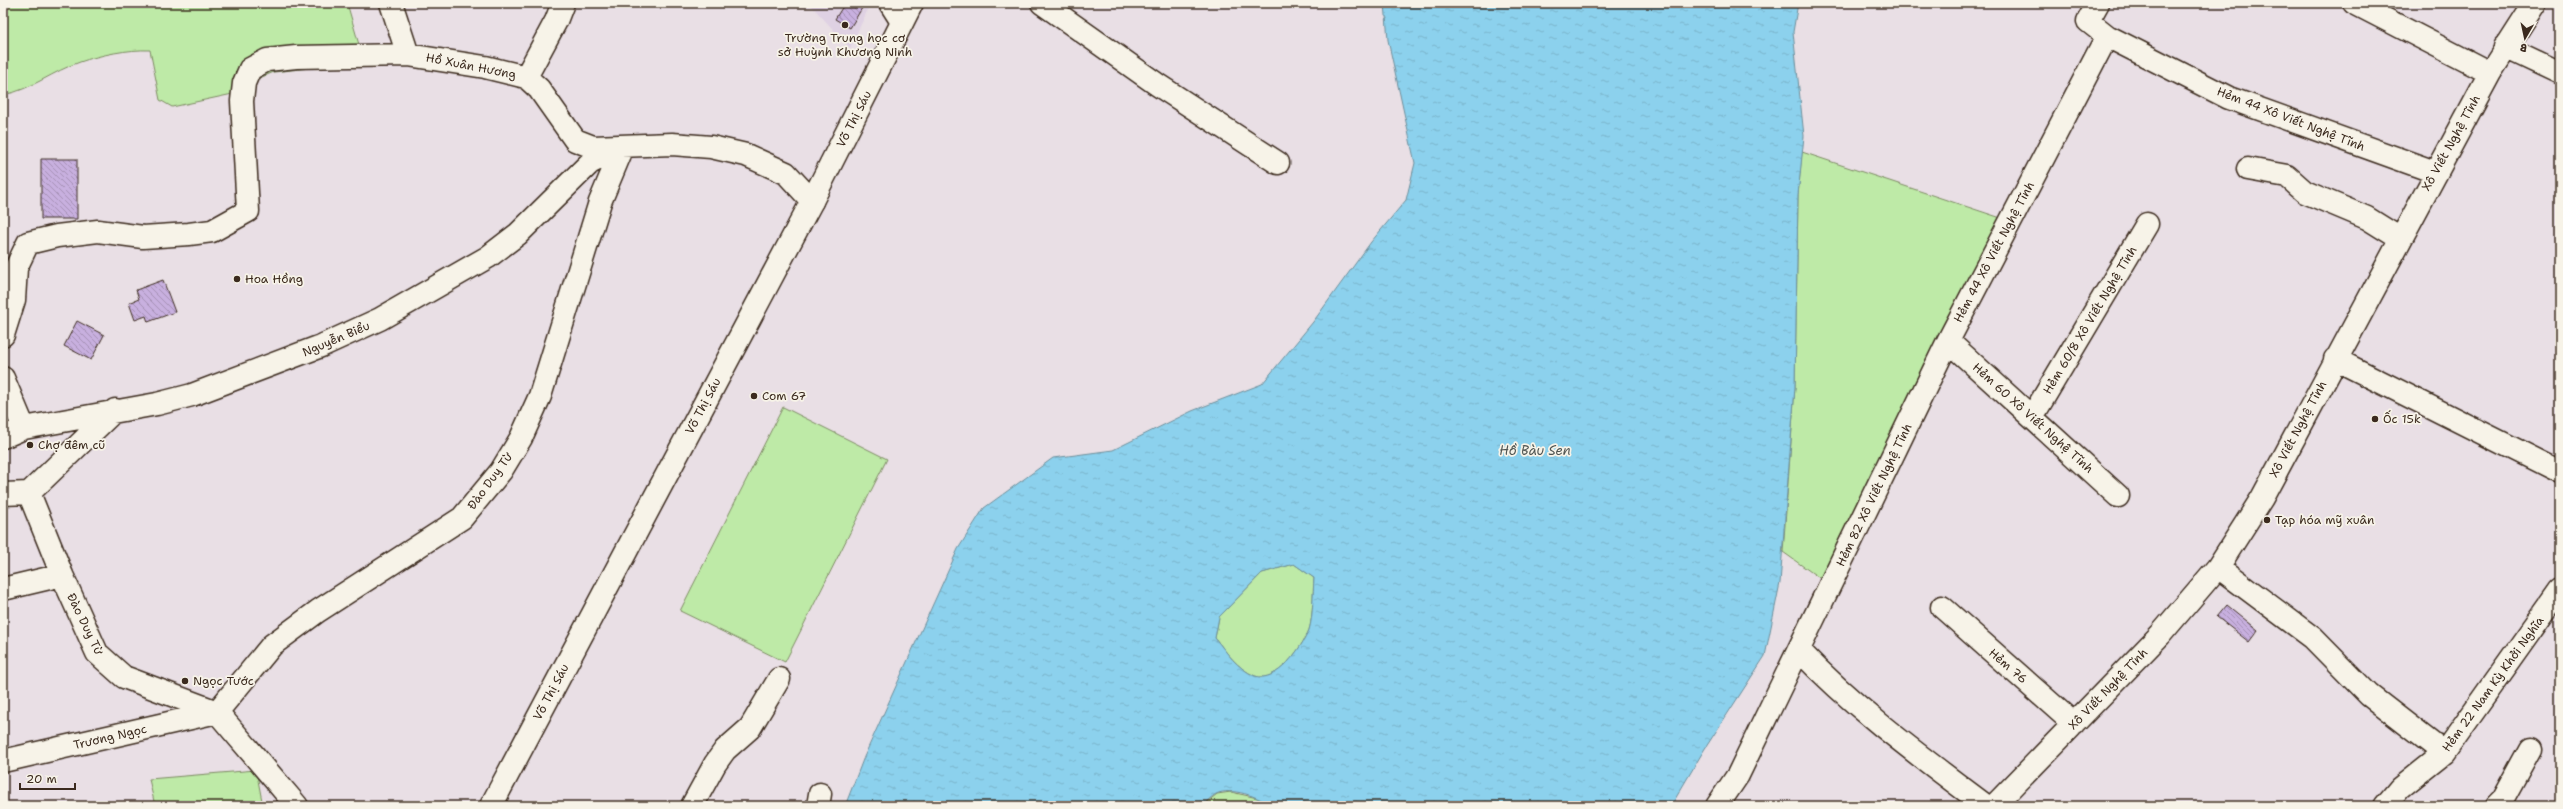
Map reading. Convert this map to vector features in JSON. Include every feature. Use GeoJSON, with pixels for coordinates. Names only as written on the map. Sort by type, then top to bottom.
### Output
{"type":"FeatureCollection","features":[{"type":"Feature","properties":{"kind":"street"},"geometry":{"type":"LineString","coordinates":[[391,3],[408,55]]}},
{"type":"Feature","properties":{"kind":"street"},"geometry":{"type":"LineString","coordinates":[[526,77],[556,21],[563,3]]}},
{"type":"Feature","properties":{"kind":"street"},"geometry":{"type":"LineString","coordinates":[[890,3],[907,12]]}},
{"type":"Feature","properties":{"kind":"street"},"geometry":{"type":"LineString","coordinates":[[1042,3],[1158,85],[1278,164]]}},
{"type":"Feature","properties":{"kind":"street"},"geometry":{"type":"LineString","coordinates":[[2354,3],[2490,73]]}},
{"type":"Feature","properties":{"kind":"street","name":"Xô Viết Nghệ Tĩnh"},"geometry":{"type":"LineString","coordinates":[[1994,806],[2160,635],[2218,567],[2262,498],[2399,238],[2490,73],[2505,47],[2536,3]]}},
{"type":"Feature","properties":{"kind":"street","name":"Võ Thị Sáu"},"geometry":{"type":"LineString","coordinates":[[491,806],[812,201],[907,12]]}},
{"type":"Feature","properties":{"kind":"street","name":"Hẻm 44 Xô Viết Nghệ Tĩnh"},"geometry":{"type":"LineString","coordinates":[[2093,12],[2107,36],[2229,98],[2435,172]]}},
{"type":"Feature","properties":{"kind":"street","name":"Hẻm 44 Xô Viết Nghệ Tĩnh"},"geometry":{"type":"LineString","coordinates":[[1948,341],[2107,36]]}},
{"type":"Feature","properties":{"kind":"street"},"geometry":{"type":"LineString","coordinates":[[2505,47],[2560,73]]}},
{"type":"Feature","properties":{"kind":"street","name":"Hồ Xuân Hương"},"geometry":{"type":"LineString","coordinates":[[3,335],[14,300],[16,268],[28,243],[57,236],[98,231],[143,237],[212,231],[248,211],[242,101],[244,83],[250,69],[267,60],[296,57],[408,55],[486,67],[526,77],[540,89],[574,140],[593,147],[680,145],[711,147],[746,155],[786,173],[812,201]]}},
{"type":"Feature","properties":{"kind":"street","name":"Nguyễn Biểu"},"geometry":{"type":"LineString","coordinates":[[3,437],[24,428],[115,410],[157,404],[192,395],[320,346],[380,319],[488,257],[518,234],[590,163],[623,147]]}},
{"type":"Feature","properties":{"kind":"street","name":"Đào Duy Từ"},"geometry":{"type":"LineString","coordinates":[[217,712],[272,645],[318,612],[462,518],[501,471],[521,438],[540,396],[600,202],[623,147]]}},
{"type":"Feature","properties":{"kind":"street"},"geometry":{"type":"LineString","coordinates":[[2248,169],[2287,176],[2305,192],[2367,218],[2399,238]]}},
{"type":"Feature","properties":{"kind":"street","name":"Hẻm 60/8 Xô Viết Nghệ Tĩnh"},"geometry":{"type":"LineString","coordinates":[[2032,416],[2147,224]]}},
{"type":"Feature","properties":{"kind":"street","name":"Hẻm 60 Xô Viết Nghệ Tĩnh"},"geometry":{"type":"LineString","coordinates":[[1948,341],[2118,496]]}},
{"type":"Feature","properties":{"kind":"street","name":"Hẻm 82 Xô Viết Nghệ Tĩnh"},"geometry":{"type":"LineString","coordinates":[[1720,802],[1738,775],[1948,341]]}},
{"type":"Feature","properties":{"kind":"street"},"geometry":{"type":"LineString","coordinates":[[2335,359],[2560,472]]}},
{"type":"Feature","properties":{"kind":"street"},"geometry":{"type":"LineString","coordinates":[[3,378],[24,428]]}},
{"type":"Feature","properties":{"kind":"street"},"geometry":{"type":"LineString","coordinates":[[3,494],[29,493],[115,410]]}},
{"type":"Feature","properties":{"kind":"street","name":"Đào Duy Từ"},"geometry":{"type":"LineString","coordinates":[[29,493],[62,575],[97,653],[106,663],[124,677],[217,712],[298,806]]}},
{"type":"Feature","properties":{"kind":"street"},"geometry":{"type":"LineString","coordinates":[[2218,567],[2313,638],[2369,695],[2444,753]]}},
{"type":"Feature","properties":{"kind":"street"},"geometry":{"type":"LineString","coordinates":[[3,589],[62,575]]}},
{"type":"Feature","properties":{"kind":"street","name":"Hẻm 22 Nam Kỳ Khởi Nghĩa"},"geometry":{"type":"LineString","coordinates":[[2385,806],[2400,788],[2444,753],[2560,590]]}},
{"type":"Feature","properties":{"kind":"street","name":"Hẻm 76"},"geometry":{"type":"LineString","coordinates":[[1942,607],[2074,724]]}},
{"type":"Feature","properties":{"kind":"street"},"geometry":{"type":"LineString","coordinates":[[1799,650],[1820,672],[1904,744],[1986,806]]}},
{"type":"Feature","properties":{"kind":"street"},"geometry":{"type":"LineString","coordinates":[[692,806],[715,764],[725,750],[750,728],[779,679]]}},
{"type":"Feature","properties":{"kind":"street","name":"Trương Ngọc"},"geometry":{"type":"LineString","coordinates":[[3,761],[217,712]]}},
{"type":"Feature","properties":{"kind":"street"},"geometry":{"type":"LineString","coordinates":[[2496,806],[2502,800],[2530,749]]}},
{"type":"Feature","properties":{"kind":"shaded area","name":"Trường Trung học cơ sở Huỳnh Khương Ninh"},"geometry":{"type":"Polygon","coordinates":[[[809,3],[871,3],[850,48],[809,3]]]}},
{"type":"Feature","properties":{"kind":"green space"},"geometry":{"type":"Polygon","coordinates":[[[3,3],[347,3],[364,62],[274,72],[257,79],[242,92],[172,107],[160,100],[150,50],[133,50],[96,57],[80,62],[33,85],[13,93],[3,95],[3,3]]]}},
{"type":"Feature","properties":{"kind":"green space"},"geometry":{"type":"Polygon","coordinates":[[[1802,152],[2001,218],[1825,582],[1783,552],[1795,387],[1798,195],[1802,152]]]}},
{"type":"Feature","properties":{"kind":"green space"},"geometry":{"type":"Polygon","coordinates":[[[783,407],[887,459],[785,662],[680,611],[783,407]]]}},
{"type":"Feature","properties":{"kind":"green space"},"geometry":{"type":"Polygon","coordinates":[[[1294,564],[1314,578],[1312,612],[1309,630],[1295,654],[1280,669],[1272,675],[1263,677],[1255,676],[1238,665],[1215,638],[1219,617],[1262,573],[1294,564]]]}},
{"type":"Feature","properties":{"kind":"green space"},"geometry":{"type":"Polygon","coordinates":[[[256,770],[263,806],[155,806],[149,779],[256,770]]]}},
{"type":"Feature","properties":{"kind":"green space"},"geometry":{"type":"Polygon","coordinates":[[[1231,792],[1262,799],[1270,806],[1202,806],[1217,794],[1231,792]]]}},
{"type":"Feature","properties":{"kind":"water","name":"Hồ Bàu Sen"},"geometry":{"type":"Polygon","coordinates":[[[1385,3],[1798,3],[1793,32],[1804,136],[1798,195],[1795,387],[1780,583],[1765,656],[1704,750],[1671,806],[1270,806],[1252,796],[1237,792],[1222,792],[1210,798],[1202,806],[845,806],[864,757],[958,549],[984,508],[1053,458],[1113,450],[1192,411],[1262,384],[1313,322],[1371,242],[1406,200],[1415,163],[1388,40],[1385,3]],[[1294,564],[1262,573],[1219,617],[1215,638],[1233,660],[1249,673],[1255,676],[1263,677],[1272,675],[1288,662],[1306,637],[1309,630],[1312,612],[1314,578],[1294,564]]]}},
{"type":"Feature","properties":{"kind":"building"},"geometry":{"type":"Polygon","coordinates":[[[845,3],[865,3],[850,28],[835,19],[845,3]]]}},
{"type":"Feature","properties":{"kind":"building"},"geometry":{"type":"Polygon","coordinates":[[[41,159],[77,159],[77,219],[41,219],[41,159]]]}},
{"type":"Feature","properties":{"kind":"building"},"geometry":{"type":"Polygon","coordinates":[[[163,280],[175,312],[148,322],[146,316],[135,320],[129,303],[139,299],[136,290],[163,280]]]}},
{"type":"Feature","properties":{"kind":"building"},"geometry":{"type":"Polygon","coordinates":[[[77,321],[104,335],[91,360],[64,346],[77,321]]]}},
{"type":"Feature","properties":{"kind":"building"},"geometry":{"type":"Polygon","coordinates":[[[2227,605],[2258,630],[2249,642],[2217,617],[2227,605]]]}},
{"type":"Feature","properties":{"kind":"place","name":"Trường Trung học cơ sở Huỳnh Khương Ninh"},"geometry":{"type":"Point","coordinates":[845,25]}},
{"type":"Feature","properties":{"kind":"place","name":"Hoa Hồng"},"geometry":{"type":"Point","coordinates":[237,279]}},
{"type":"Feature","properties":{"kind":"place","name":"Com 67"},"geometry":{"type":"Point","coordinates":[754,396]}},
{"type":"Feature","properties":{"kind":"place","name":"Ốc 15k"},"geometry":{"type":"Point","coordinates":[2375,419]}},
{"type":"Feature","properties":{"kind":"place","name":"Chợ đêm cũ"},"geometry":{"type":"Point","coordinates":[30,445]}},
{"type":"Feature","properties":{"kind":"place","name":"Tạp hóa mỹ xuân"},"geometry":{"type":"Point","coordinates":[2267,520]}},
{"type":"Feature","properties":{"kind":"place","name":"Ngọc Tước"},"geometry":{"type":"Point","coordinates":[185,681]}}]}
